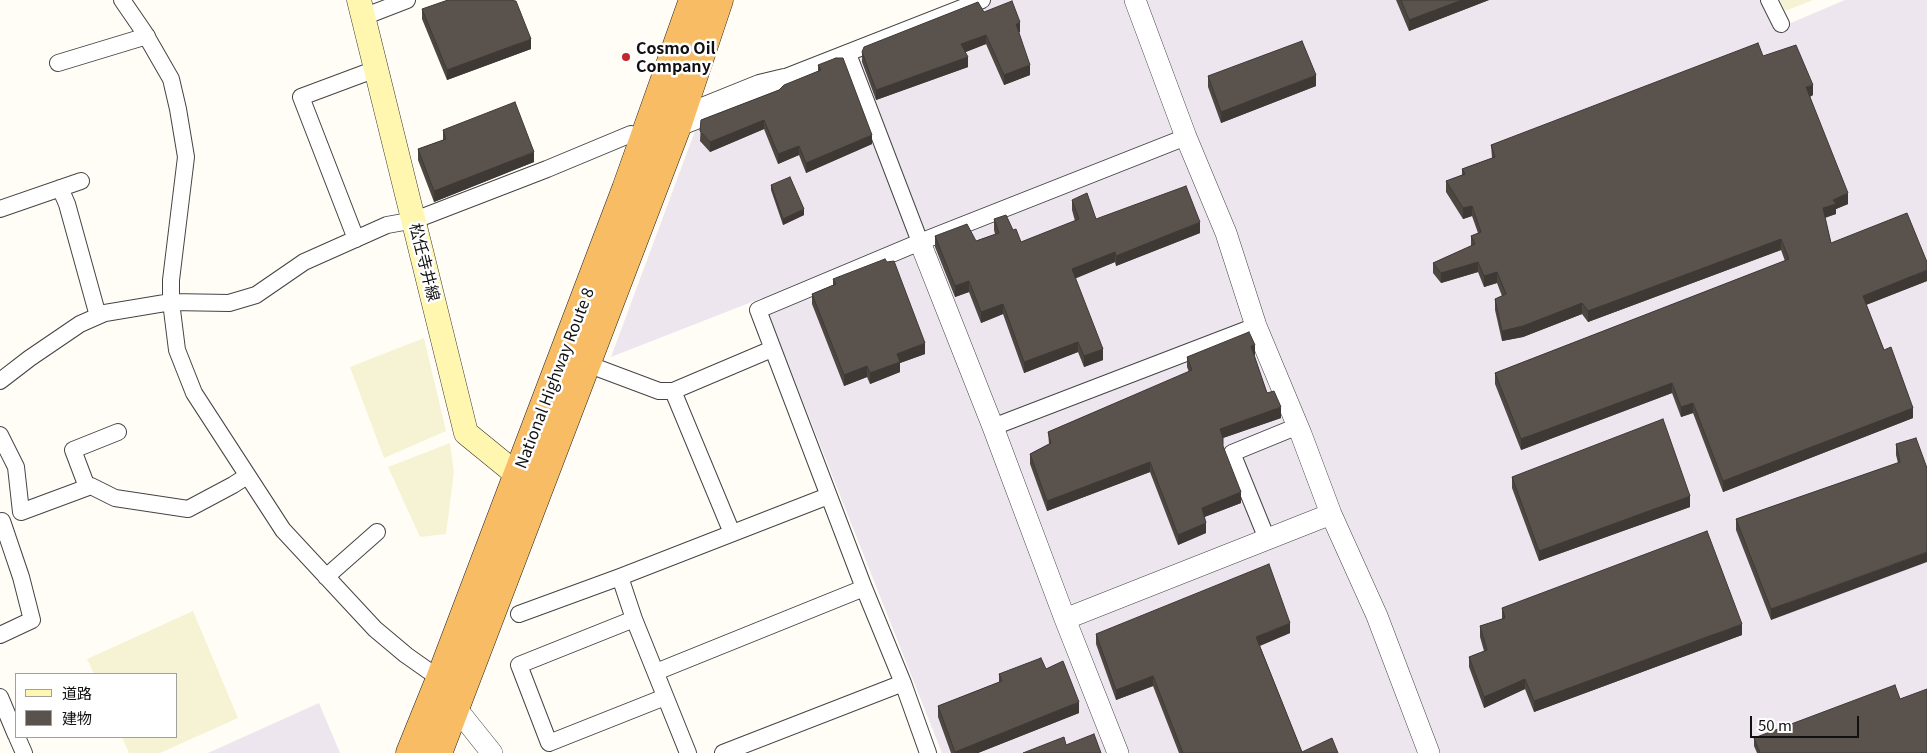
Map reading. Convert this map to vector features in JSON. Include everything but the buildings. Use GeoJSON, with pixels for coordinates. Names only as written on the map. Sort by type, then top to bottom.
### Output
{"type":"FeatureCollection","features":[{"type":"Feature","properties":{"kind":"highway","name":"National Highway Route 8"},"geometry":{"type":"LineString","coordinates":[[410,753],[440,679],[626,189],[693,0]]}},
{"type":"Feature","properties":{"kind":"highway","name":"National Highway Route 8"},"geometry":{"type":"LineString","coordinates":[[438,753],[676,129],[719,0]]}},
{"type":"Feature","properties":{"kind":"main road","name":"松任寺井線"},"geometry":{"type":"LineString","coordinates":[[361,8],[466,433],[538,492]]}},
{"type":"Feature","properties":{"kind":"street"},"geometry":{"type":"LineString","coordinates":[[122,0],[147,36],[172,79],[184,142],[186,157],[171,280],[171,302],[177,350],[194,393],[283,530],[375,629],[406,655],[440,679],[456,708],[492,753]]}},
{"type":"Feature","properties":{"kind":"street"},"geometry":{"type":"LineString","coordinates":[[361,8],[407,0]]}},
{"type":"Feature","properties":{"kind":"street"},"geometry":{"type":"LineString","coordinates":[[697,108],[759,83],[786,77],[848,54],[982,0]]}},
{"type":"Feature","properties":{"kind":"street"},"geometry":{"type":"LineString","coordinates":[[1135,0],[1186,137],[1226,233],[1256,326],[1298,426],[1331,514],[1377,616],[1429,753]]}},
{"type":"Feature","properties":{"kind":"street"},"geometry":{"type":"LineString","coordinates":[[1769,0],[1780,24]]}},
{"type":"Feature","properties":{"kind":"street"},"geometry":{"type":"LineString","coordinates":[[58,64],[147,36]]}},
{"type":"Feature","properties":{"kind":"street"},"geometry":{"type":"LineString","coordinates":[[848,54],[994,427],[1065,620],[1118,753]]}},
{"type":"Feature","properties":{"kind":"street"},"geometry":{"type":"LineString","coordinates":[[356,239],[301,98],[376,69]]}},
{"type":"Feature","properties":{"kind":"street"},"geometry":{"type":"LineString","coordinates":[[676,129],[776,90],[786,77]]}},
{"type":"Feature","properties":{"kind":"street"},"geometry":{"type":"LineString","coordinates":[[0,381],[80,324],[105,313],[171,302],[229,303],[256,295],[304,262],[387,225],[414,220],[547,169],[631,134]]}},
{"type":"Feature","properties":{"kind":"street"},"geometry":{"type":"LineString","coordinates":[[928,753],[903,683],[828,496],[758,310],[920,242],[1186,137]]}},
{"type":"Feature","properties":{"kind":"street"},"geometry":{"type":"LineString","coordinates":[[0,209],[81,181]]}},
{"type":"Feature","properties":{"kind":"street"},"geometry":{"type":"LineString","coordinates":[[60,188],[67,204],[98,316]]}},
{"type":"Feature","properties":{"kind":"street"},"geometry":{"type":"LineString","coordinates":[[994,427],[1256,326]]}},
{"type":"Feature","properties":{"kind":"street"},"geometry":{"type":"LineString","coordinates":[[587,364],[659,391],[673,391],[772,349]]}},
{"type":"Feature","properties":{"kind":"street"},"geometry":{"type":"LineString","coordinates":[[673,391],[732,533]]}},
{"type":"Feature","properties":{"kind":"street"},"geometry":{"type":"LineString","coordinates":[[1267,539],[1232,453],[1298,426]]}},
{"type":"Feature","properties":{"kind":"street"},"geometry":{"type":"LineString","coordinates":[[87,487],[73,450],[118,432]]}},
{"type":"Feature","properties":{"kind":"street"},"geometry":{"type":"LineString","coordinates":[[0,435],[16,467],[21,512]]}},
{"type":"Feature","properties":{"kind":"street"},"geometry":{"type":"LineString","coordinates":[[0,635],[32,620],[1,521],[91,486],[115,498],[188,509],[233,486],[248,476]]}},
{"type":"Feature","properties":{"kind":"street"},"geometry":{"type":"LineString","coordinates":[[518,614],[620,577],[828,496]]}},
{"type":"Feature","properties":{"kind":"street"},"geometry":{"type":"LineString","coordinates":[[1065,620],[1331,514]]}},
{"type":"Feature","properties":{"kind":"street"},"geometry":{"type":"LineString","coordinates":[[326,577],[377,532]]}},
{"type":"Feature","properties":{"kind":"street"},"geometry":{"type":"LineString","coordinates":[[620,577],[634,619],[688,753]]}},
{"type":"Feature","properties":{"kind":"street"},"geometry":{"type":"LineString","coordinates":[[656,672],[864,588]]}},
{"type":"Feature","properties":{"kind":"street"},"geometry":{"type":"LineString","coordinates":[[634,619],[519,665],[549,743],[665,697]]}},
{"type":"Feature","properties":{"kind":"street"},"geometry":{"type":"LineString","coordinates":[[723,753],[903,683]]}},
{"type":"Feature","properties":{"kind":"street"},"geometry":{"type":"LineString","coordinates":[[0,697],[15,731]]}},
{"type":"Feature","properties":{"kind":"street"},"geometry":{"type":"LineString","coordinates":[[18,738],[24,753]]}},
{"type":"Feature","properties":{"kind":"shaded area"},"geometry":{"type":"Polygon","coordinates":[[[964,0],[1765,0],[1779,28],[1845,0],[1927,0],[1927,753],[942,753],[762,298],[611,357],[695,131],[967,9],[964,0]]]}},
{"type":"Feature","properties":{"kind":"shaded area"},"geometry":{"type":"Polygon","coordinates":[[[1780,0],[1813,0],[1785,11],[1780,0]]]}},
{"type":"Feature","properties":{"kind":"shaded area"},"geometry":{"type":"Polygon","coordinates":[[[424,338],[446,431],[384,458],[350,367],[424,338]]]}},
{"type":"Feature","properties":{"kind":"shaded area"},"geometry":{"type":"Polygon","coordinates":[[[450,443],[454,472],[446,534],[420,537],[388,467],[450,443]]]}},
{"type":"Feature","properties":{"kind":"shaded area"},"geometry":{"type":"Polygon","coordinates":[[[193,611],[238,718],[160,753],[129,753],[122,738],[178,738],[178,673],[94,673],[87,659],[193,611]]]}},
{"type":"Feature","properties":{"kind":"shaded area"},"geometry":{"type":"Polygon","coordinates":[[[319,703],[340,753],[208,753],[319,703]]]}},
{"type":"Feature","properties":{"kind":"place","name":"Cosmo Oil Company"},"geometry":{"type":"Point","coordinates":[626,57]}}]}
